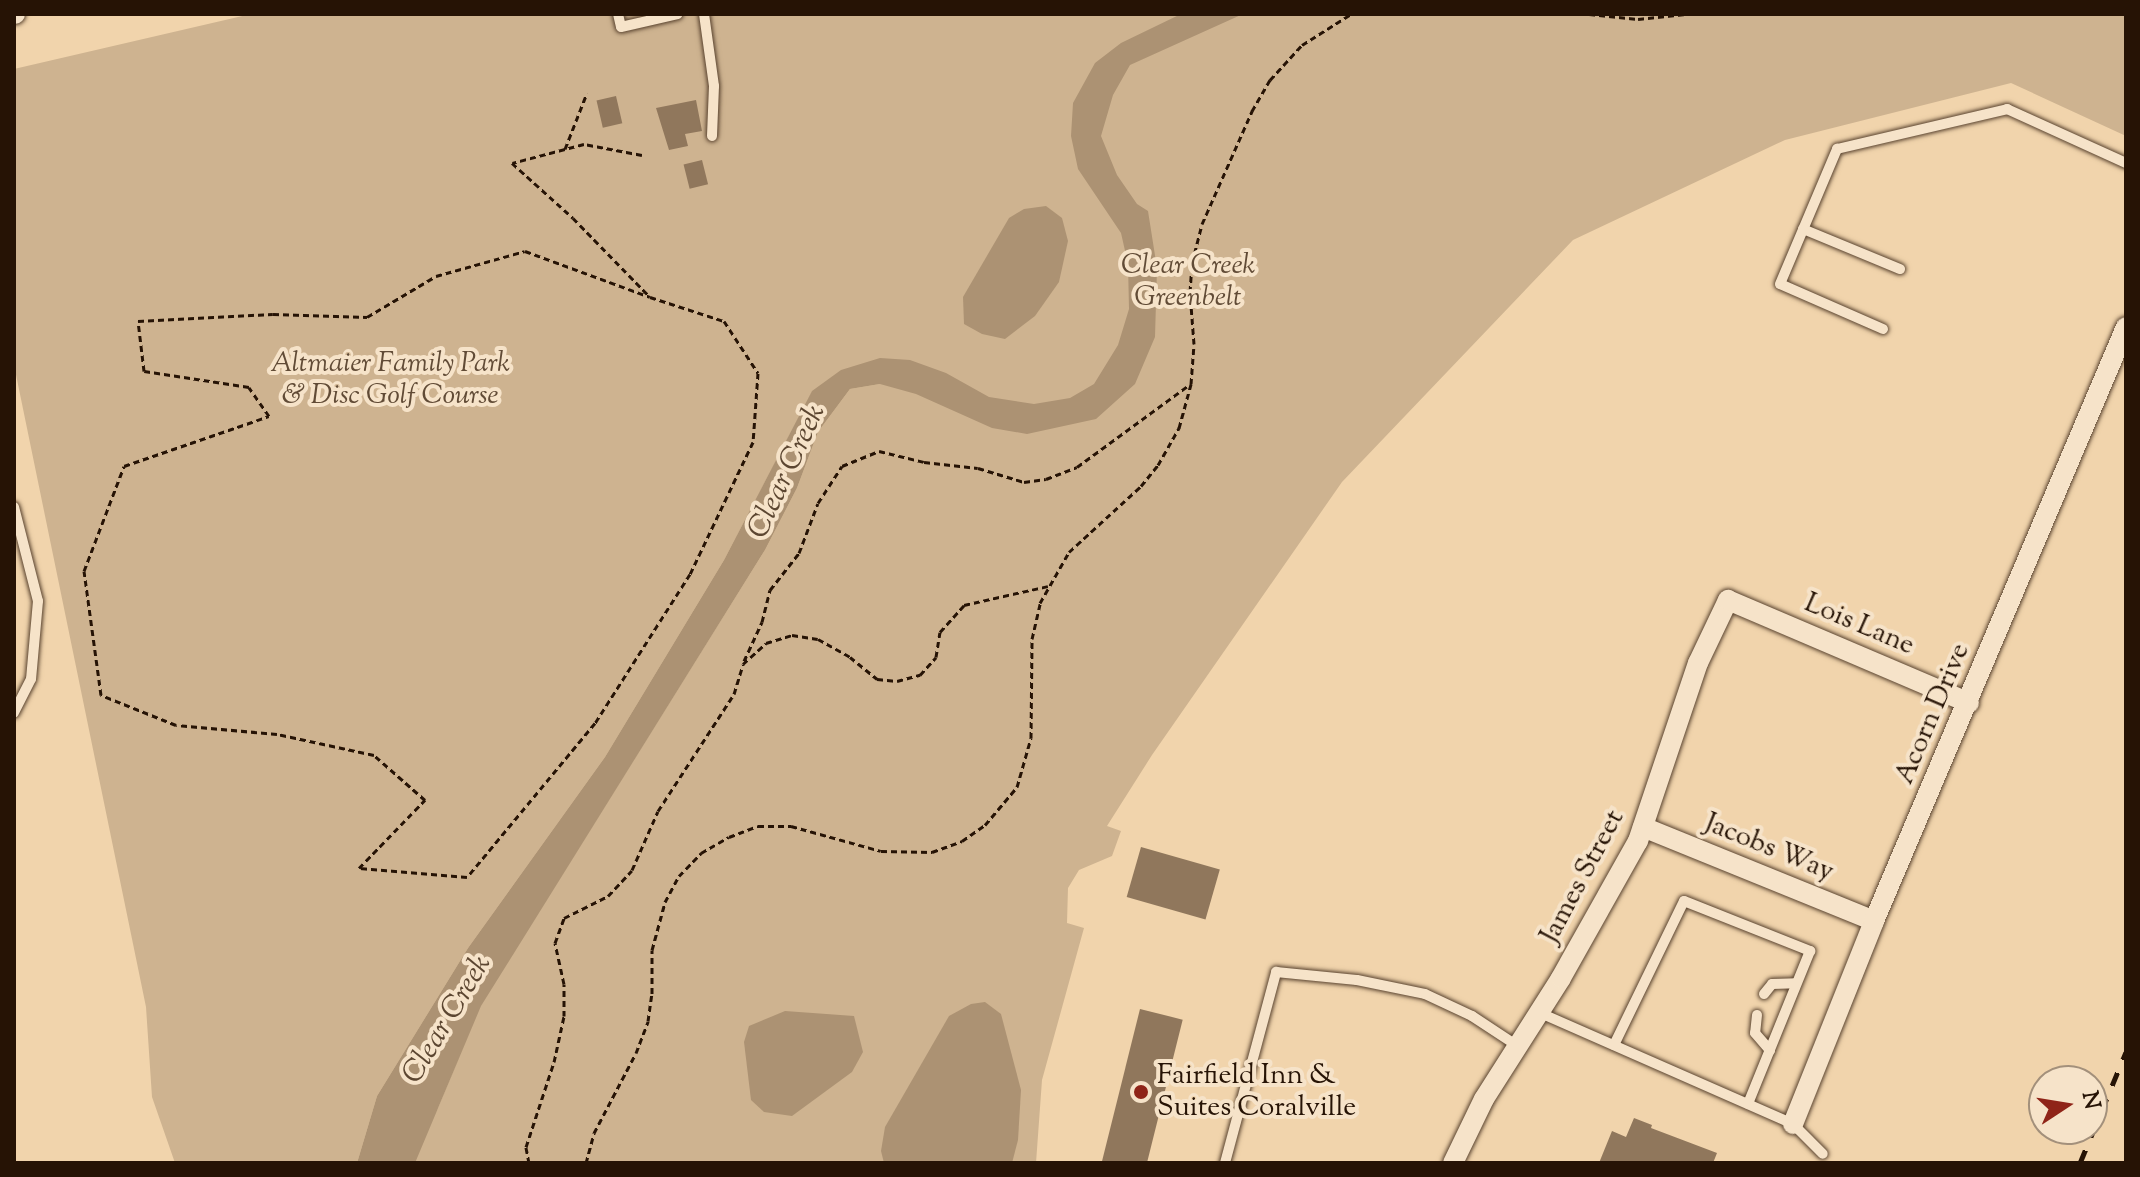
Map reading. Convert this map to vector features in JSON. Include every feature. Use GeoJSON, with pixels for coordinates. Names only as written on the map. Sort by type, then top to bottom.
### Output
{"type":"FeatureCollection","features":[{"type":"Feature","properties":{"kind":"street","name":"Acorn Drive"},"geometry":{"type":"LineString","coordinates":[[1793,1124],[1874,921],[2126,327]]}},
{"type":"Feature","properties":{"kind":"street","name":"Lois Lane"},"geometry":{"type":"LineString","coordinates":[[1728,600],[1969,703]]}},
{"type":"Feature","properties":{"kind":"street","name":"James Street"},"geometry":{"type":"LineString","coordinates":[[1453,1163],[1484,1099],[1576,951],[1643,827],[1698,663],[1728,600]]}},
{"type":"Feature","properties":{"kind":"street","name":"Jacobs Way"},"geometry":{"type":"LineString","coordinates":[[1643,827],[1874,921]]}},
{"type":"Feature","properties":{"kind":"lane"},"geometry":{"type":"LineString","coordinates":[[618,14],[621,27],[678,14]]}},
{"type":"Feature","properties":{"kind":"lane"},"geometry":{"type":"LineString","coordinates":[[704,14],[714,86],[712,136]]}},
{"type":"Feature","properties":{"kind":"lane"},"geometry":{"type":"LineString","coordinates":[[1883,329],[1780,284],[1837,149],[2007,109],[2126,163]]}},
{"type":"Feature","properties":{"kind":"lane"},"geometry":{"type":"LineString","coordinates":[[1803,229],[1900,269]]}},
{"type":"Feature","properties":{"kind":"lane"},"geometry":{"type":"LineString","coordinates":[[14,507],[38,601],[31,679],[14,713]]}},
{"type":"Feature","properties":{"kind":"lane"},"geometry":{"type":"LineString","coordinates":[[1614,1045],[1684,901],[1810,951],[1748,1104]]}},
{"type":"Feature","properties":{"kind":"lane"},"geometry":{"type":"LineString","coordinates":[[1225,1163],[1276,972],[1357,980],[1425,994],[1472,1016],[1516,1045]]}},
{"type":"Feature","properties":{"kind":"lane"},"geometry":{"type":"LineString","coordinates":[[1764,994],[1772,984],[1796,983]]}},
{"type":"Feature","properties":{"kind":"lane"},"geometry":{"type":"LineString","coordinates":[[1538,1012],[1793,1124],[1823,1154]]}},
{"type":"Feature","properties":{"kind":"lane"},"geometry":{"type":"LineString","coordinates":[[1757,1015],[1755,1033],[1770,1050]]}},
{"type":"Feature","properties":{"kind":"path"},"geometry":{"type":"LineString","coordinates":[[586,1163],[594,1133],[636,1053],[648,1021],[652,994],[652,950],[665,902],[679,876],[701,853],[729,837],[758,826],[791,826],[881,851],[906,854],[947,846],[985,825],[1017,787],[1031,738],[1032,639],[1048,586],[1069,552],[1158,465],[1179,428],[1191,384],[1194,344],[1190,292],[1192,263],[1202,224],[1252,111],[1270,80],[1302,45],[1351,14]]}},
{"type":"Feature","properties":{"kind":"path"},"geometry":{"type":"LineString","coordinates":[[1589,14],[1638,19],[1686,14]]}},
{"type":"Feature","properties":{"kind":"path"},"geometry":{"type":"LineString","coordinates":[[565,150],[587,93]]}},
{"type":"Feature","properties":{"kind":"path"},"geometry":{"type":"LineString","coordinates":[[642,155],[584,144],[512,163],[573,218],[650,297],[724,321],[758,373],[753,442],[690,574],[595,723],[467,877],[359,868],[425,800],[374,755],[277,734],[176,725],[101,695],[84,571],[124,466],[269,416],[249,387],[144,371],[138,321],[273,314],[367,317],[436,276],[525,251],[650,297]]}},
{"type":"Feature","properties":{"kind":"path"},"geometry":{"type":"LineString","coordinates":[[529,1163],[526,1147],[554,1062],[564,1016],[564,984],[555,943],[564,918],[608,896],[632,870],[658,811],[694,754],[719,722],[734,694],[743,664],[762,622],[770,590],[799,553],[828,483],[842,466],[861,455],[879,451],[924,462],[978,468],[1024,482],[1046,479],[1077,467],[1191,384]]}},
{"type":"Feature","properties":{"kind":"path"},"geometry":{"type":"LineString","coordinates":[[743,664],[766,643],[792,635],[818,639],[850,657],[877,679],[897,681],[920,675],[936,657],[940,632],[964,605],[1048,586]]}},
{"type":"Feature","properties":{"kind":"green space"},"geometry":{"type":"Polygon","coordinates":[[[251,14],[2126,14],[2126,136],[2011,83],[1785,140],[1573,240],[1342,482],[1152,755],[1107,826],[1121,831],[1112,856],[1079,870],[1068,888],[1067,923],[1084,928],[1042,1080],[1036,1163],[408,1163],[438,1108],[480,1006],[765,550],[797,488],[818,432],[850,389],[880,384],[880,359],[812,392],[724,560],[605,757],[468,948],[377,1096],[357,1163],[175,1163],[152,1097],[146,1007],[14,365],[14,69],[251,14]]]}},
{"type":"Feature","properties":{"kind":"water","name":"Clear Creek"},"geometry":{"type":"Polygon","coordinates":[[[1181,14],[1243,14],[1130,65],[1113,95],[1101,136],[1117,175],[1137,204],[1148,211],[1157,268],[1155,337],[1135,384],[1096,419],[1027,434],[992,428],[916,394],[880,384],[850,389],[818,432],[797,488],[765,550],[481,1006],[415,1163],[357,1163],[377,1096],[468,948],[605,757],[724,560],[812,391],[841,370],[880,358],[910,360],[946,373],[989,397],[1034,404],[1070,398],[1094,384],[1118,345],[1129,309],[1128,264],[1121,233],[1078,169],[1071,136],[1073,103],[1095,63],[1121,43],[1181,14]]]}},
{"type":"Feature","properties":{"kind":"water"},"geometry":{"type":"Polygon","coordinates":[[[1046,206],[1062,218],[1068,241],[1059,282],[1035,316],[1005,339],[982,334],[964,324],[963,297],[1009,218],[1024,209],[1046,206]]]}},
{"type":"Feature","properties":{"kind":"water"},"geometry":{"type":"Polygon","coordinates":[[[985,1002],[1001,1014],[1021,1090],[1018,1140],[1012,1163],[884,1163],[881,1151],[885,1127],[949,1016],[971,1004],[985,1002]]]}},
{"type":"Feature","properties":{"kind":"water"},"geometry":{"type":"Polygon","coordinates":[[[785,1011],[854,1016],[863,1052],[852,1072],[792,1116],[764,1112],[751,1100],[744,1042],[749,1026],[785,1011]]]}},
{"type":"Feature","properties":{"kind":"building"},"geometry":{"type":"Polygon","coordinates":[[[616,96],[622,123],[603,128],[597,100],[616,96]]]}},
{"type":"Feature","properties":{"kind":"building"},"geometry":{"type":"Polygon","coordinates":[[[696,100],[702,131],[685,134],[688,146],[669,150],[656,108],[696,100]]]}},
{"type":"Feature","properties":{"kind":"building"},"geometry":{"type":"Polygon","coordinates":[[[702,160],[708,184],[690,189],[684,165],[702,160]]]}},
{"type":"Feature","properties":{"kind":"building"},"geometry":{"type":"Polygon","coordinates":[[[1141,847],[1220,870],[1205,920],[1127,897],[1141,847]]]}},
{"type":"Feature","properties":{"kind":"building","name":"Fairfield Inn & Suites Coralville"},"geometry":{"type":"Polygon","coordinates":[[[1140,1009],[1183,1020],[1147,1163],[1102,1163],[1140,1009]]]}},
{"type":"Feature","properties":{"kind":"building"},"geometry":{"type":"Polygon","coordinates":[[[1634,1118],[1652,1125],[1651,1128],[1717,1153],[1713,1163],[1599,1163],[1612,1131],[1626,1137],[1634,1118]]]}},
{"type":"Feature","properties":{"kind":"railway"},"geometry":{"type":"LineString","coordinates":[[2080,1163],[2126,1052]]}},
{"type":"Feature","properties":{"kind":"place","name":"Fairfield Inn & Suites Coralville"},"geometry":{"type":"Point","coordinates":[1141,1092]}},
{"type":"Feature","properties":{"kind":"park label","name":"Clear Creek Greenbelt"},"geometry":{"type":"Point","coordinates":[1188,282]}},
{"type":"Feature","properties":{"kind":"park label","name":"Altmaier Family Park & Disc Golf Course"},"geometry":{"type":"Point","coordinates":[390,380]}}]}
